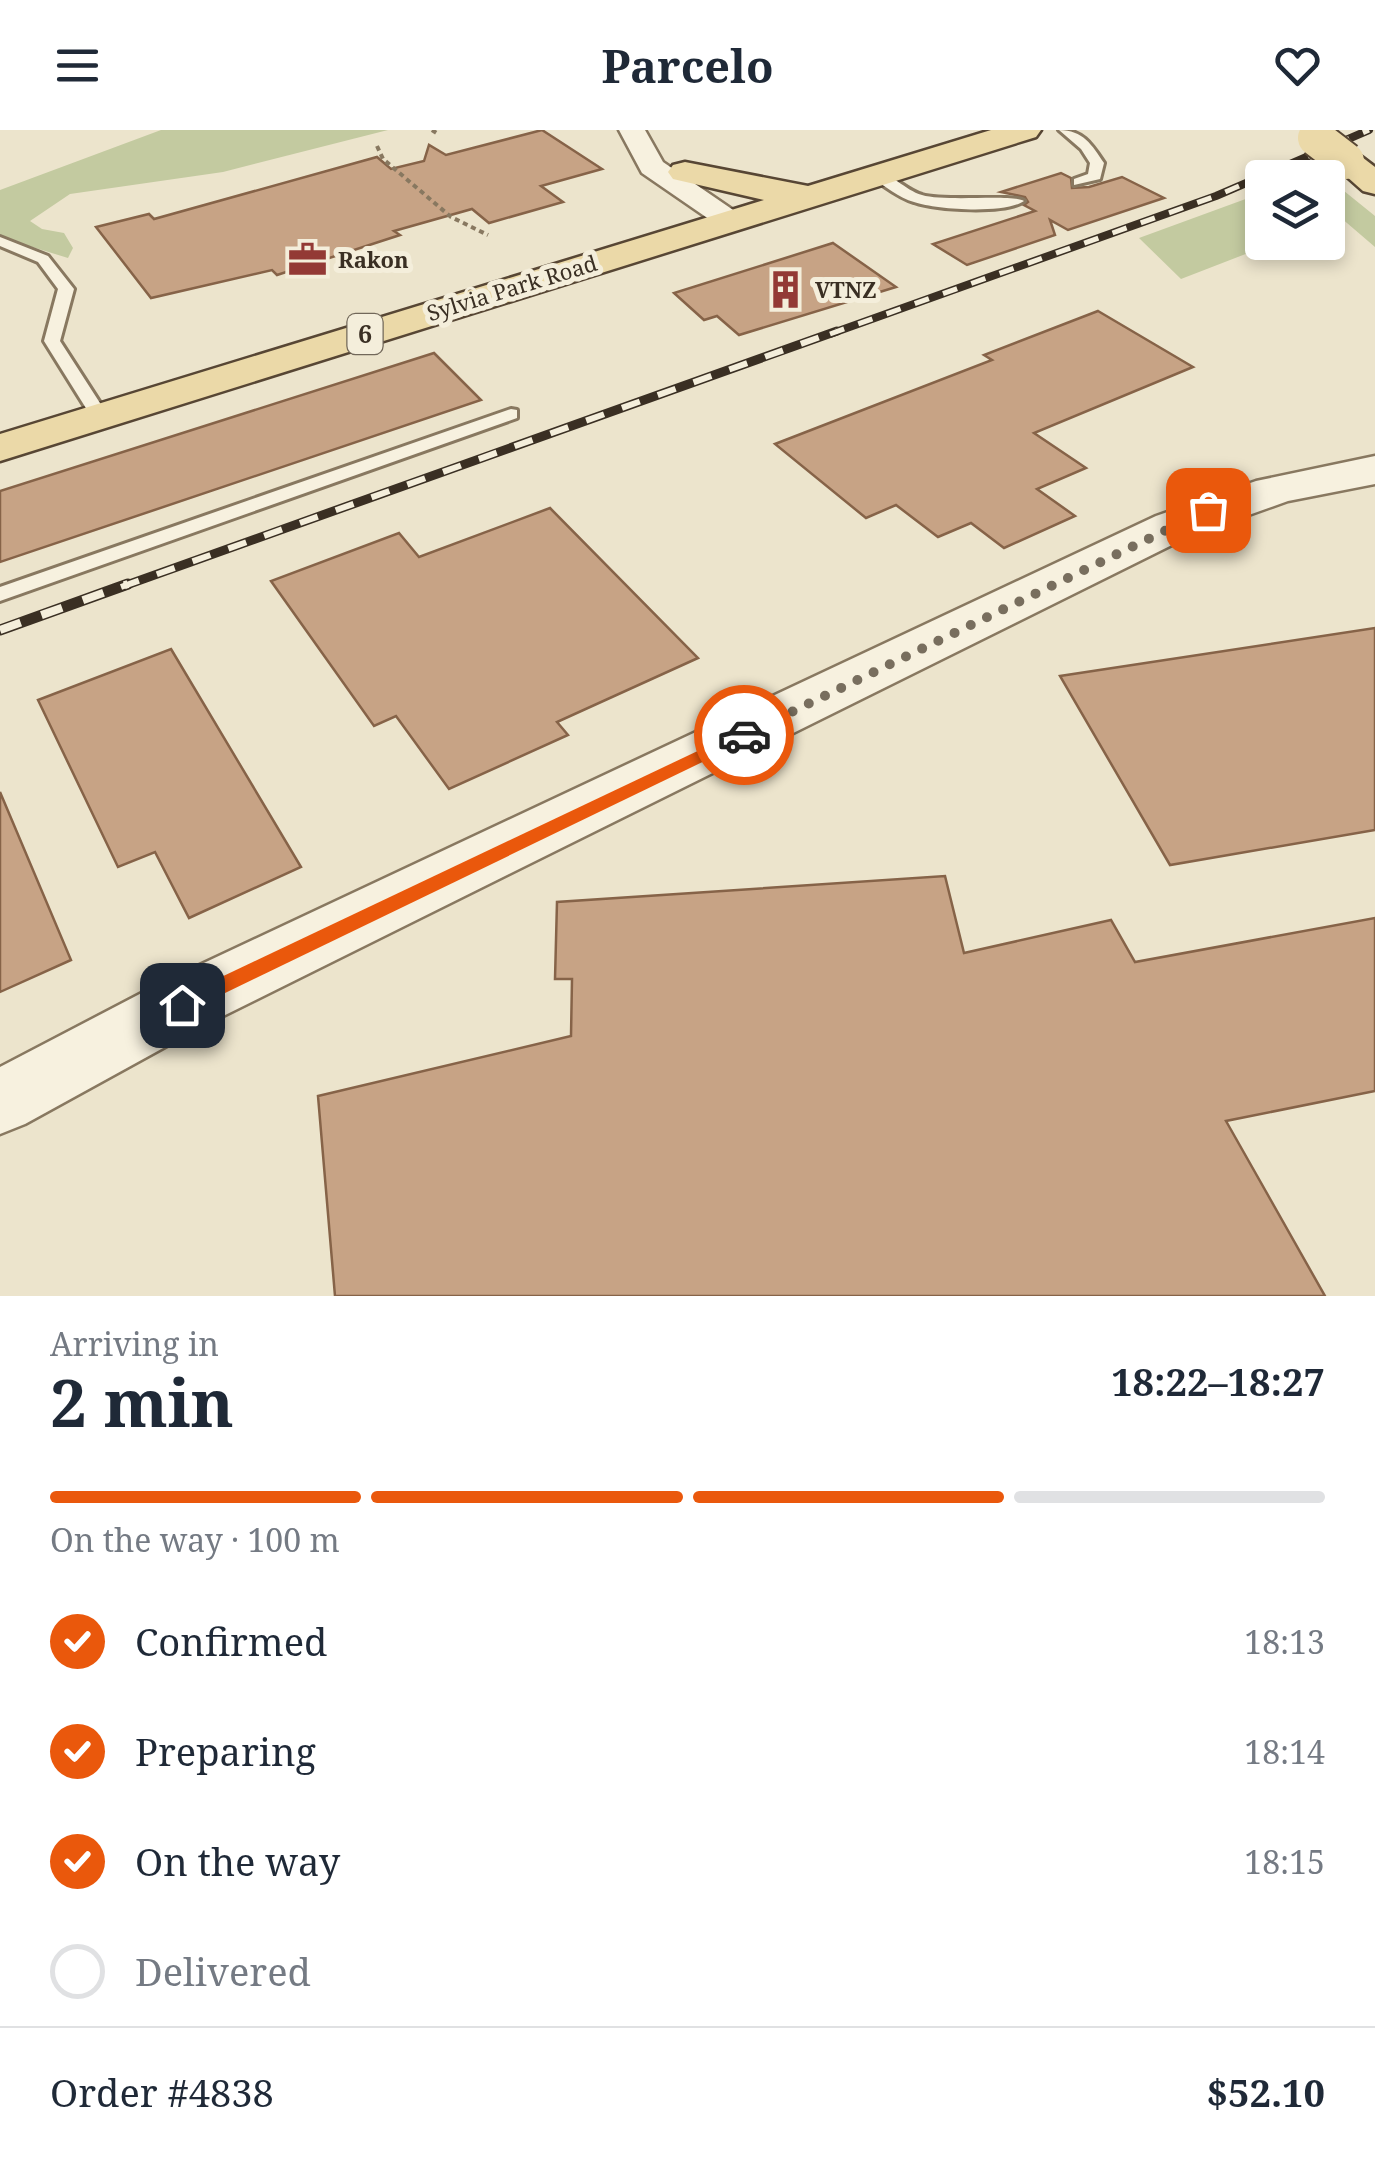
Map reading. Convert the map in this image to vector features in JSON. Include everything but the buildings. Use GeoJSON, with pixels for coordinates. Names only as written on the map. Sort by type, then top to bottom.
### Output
{"type":"FeatureCollection","features":[{"type":"Feature","properties":{"kind":"main road","name":"Sylvia Park Road"},"geometry":{"type":"LineString","coordinates":[[0,448],[1025,130]]}},
{"type":"Feature","properties":{"kind":"main road"},"geometry":{"type":"LineString","coordinates":[[1310,134],[1357,147],[1375,184]]}},
{"type":"Feature","properties":{"kind":"main road"},"geometry":{"type":"LineString","coordinates":[[644,247],[673,213],[676,175],[760,189],[823,192]]}},
{"type":"Feature","properties":{"kind":"street"},"geometry":{"type":"LineString","coordinates":[[632,130],[652,167],[676,175],[739,218]]}},
{"type":"Feature","properties":{"kind":"street"},"geometry":{"type":"LineString","coordinates":[[650,130],[676,175]]}},
{"type":"Feature","properties":{"kind":"street"},"geometry":{"type":"LineString","coordinates":[[0,1102],[182,1005],[1173,526],[1238,498],[1306,480],[1375,470]]}},
{"type":"Feature","properties":{"kind":"lane"},"geometry":{"type":"LineString","coordinates":[[1066,130],[1086,146],[1097,163],[1095,176],[1079,182]]}},
{"type":"Feature","properties":{"kind":"lane"},"geometry":{"type":"LineString","coordinates":[[877,175],[917,198],[976,205],[1017,201]]}},
{"type":"Feature","properties":{"kind":"lane"},"geometry":{"type":"LineString","coordinates":[[0,240],[42,259],[66,289],[52,342],[100,417]]}},
{"type":"Feature","properties":{"kind":"lane"},"geometry":{"type":"LineString","coordinates":[[0,594],[512,414]]}},
{"type":"Feature","properties":{"kind":"path"},"geometry":{"type":"LineString","coordinates":[[377,146],[383,159],[451,217],[488,235]]}},
{"type":"Feature","properties":{"kind":"green space"},"geometry":{"type":"Polygon","coordinates":[[[161,130],[388,130],[223,172],[70,194],[30,221],[42,229],[64,233],[73,248],[68,258],[0,237],[0,190],[161,130]]]}},
{"type":"Feature","properties":{"kind":"green space"},"geometry":{"type":"Polygon","coordinates":[[[1345,192],[1375,216],[1375,247],[1345,221],[1345,192]]]}},
{"type":"Feature","properties":{"kind":"green space"},"geometry":{"type":"Polygon","coordinates":[[[1245,199],[1245,254],[1181,279],[1139,238],[1245,199]]]}},
{"type":"Feature","properties":{"kind":"railway"},"geometry":{"type":"LineString","coordinates":[[830,334],[1216,196],[1369,130]]}},
{"type":"Feature","properties":{"kind":"railway"},"geometry":{"type":"LineString","coordinates":[[121,587],[837,331]]}},
{"type":"Feature","properties":{"kind":"railway"},"geometry":{"type":"LineString","coordinates":[[0,630],[128,584]]}},
{"type":"Feature","properties":{"kind":"way so far"},"geometry":{"type":"LineString","coordinates":[[744,735],[1208,510]]}},
{"type":"Feature","properties":{"kind":"place","name":"Rakon"},"geometry":{"type":"Point","coordinates":[308,260]}},
{"type":"Feature","properties":{"kind":"place","name":"VTNZ"},"geometry":{"type":"Point","coordinates":[785,290]}},
{"type":"Feature","properties":{"kind":"route"},"geometry":{"type":"LineString","coordinates":[[182,1005],[744,735]]}}]}
